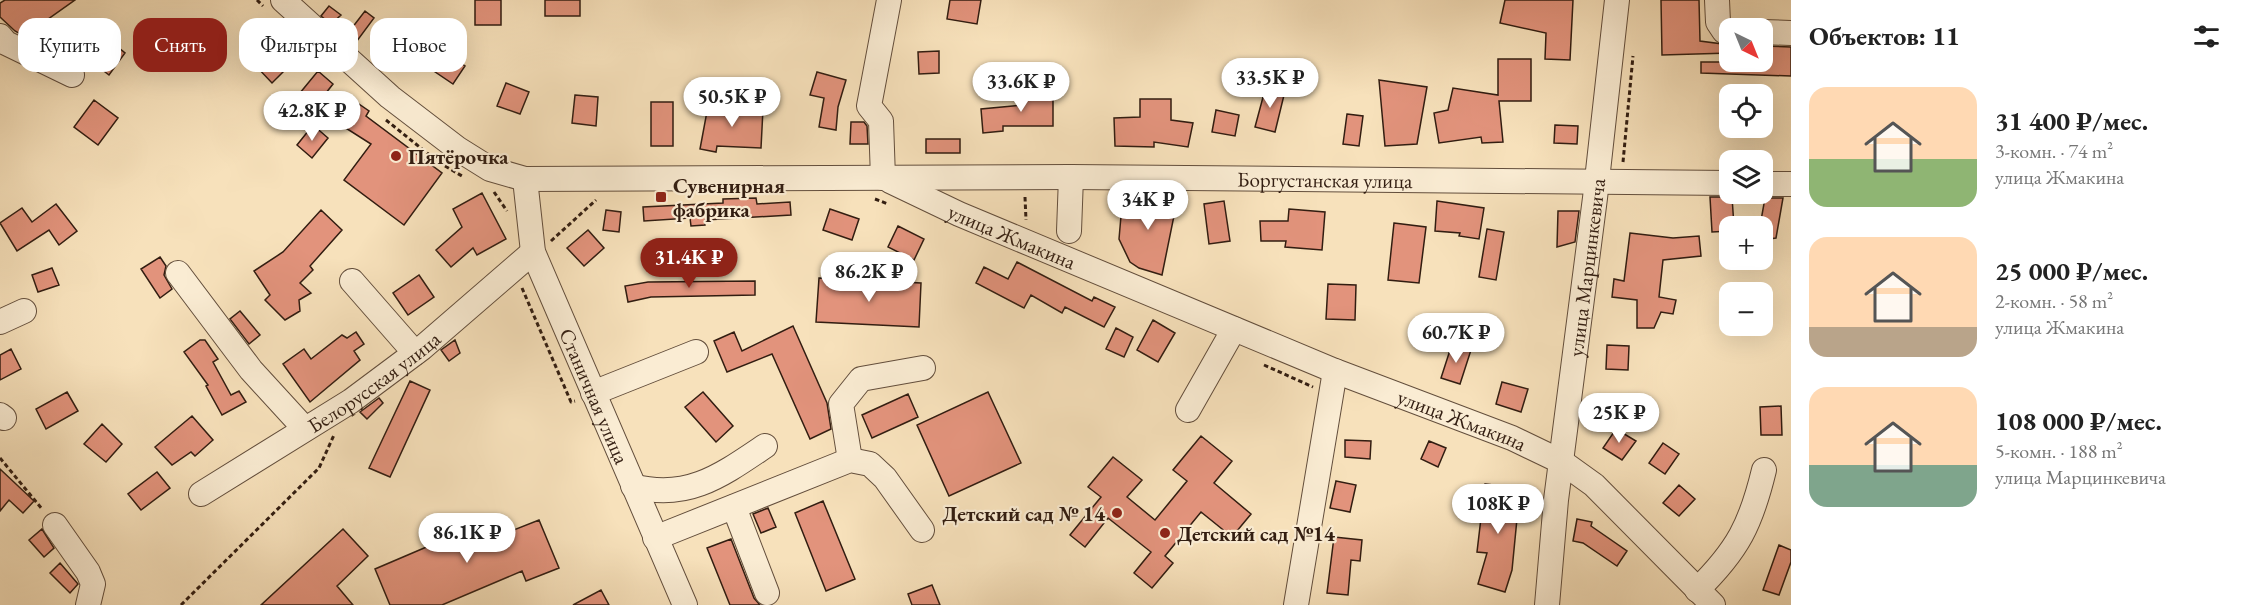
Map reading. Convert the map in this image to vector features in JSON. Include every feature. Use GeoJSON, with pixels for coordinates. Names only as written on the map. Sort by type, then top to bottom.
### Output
{"type":"FeatureCollection","features":[{"type":"Feature","properties":{"kind":"street","name":"улица Жмакина"},"geometry":{"type":"LineString","coordinates":[[284,0],[390,97],[458,149],[490,169],[525,179],[877,188],[959,214],[1335,371],[1512,438],[1563,462],[1594,485],[1705,597]]}},
{"type":"Feature","properties":{"kind":"street"},"geometry":{"type":"LineString","coordinates":[[877,188],[881,121],[869,106],[889,0]]}},
{"type":"Feature","properties":{"kind":"street","name":"улица Марцинкевича"},"geometry":{"type":"LineString","coordinates":[[1547,605],[1556,500],[1563,462],[1617,0]]}},
{"type":"Feature","properties":{"kind":"street"},"geometry":{"type":"LineString","coordinates":[[1717,0],[1719,24]]}},
{"type":"Feature","properties":{"kind":"street"},"geometry":{"type":"LineString","coordinates":[[1773,32],[1791,33]]}},
{"type":"Feature","properties":{"kind":"street"},"geometry":{"type":"LineString","coordinates":[[0,36],[6,43],[72,75]]}},
{"type":"Feature","properties":{"kind":"street"},"geometry":{"type":"LineString","coordinates":[[1069,231],[1071,177]]}},
{"type":"Feature","properties":{"kind":"street","name":"Боргустанская улица"},"geometry":{"type":"LineString","coordinates":[[877,188],[1071,177],[1719,183]]}},
{"type":"Feature","properties":{"kind":"street","name":"Станичная улица"},"geometry":{"type":"LineString","coordinates":[[525,179],[543,246],[593,393],[685,605]]}},
{"type":"Feature","properties":{"kind":"street"},"geometry":{"type":"LineString","coordinates":[[1773,184],[1791,184]]}},
{"type":"Feature","properties":{"kind":"street","name":"Белорусская улица"},"geometry":{"type":"LineString","coordinates":[[201,494],[423,354],[543,246]]}},
{"type":"Feature","properties":{"kind":"street"},"geometry":{"type":"LineString","coordinates":[[178,273],[251,369],[305,429]]}},
{"type":"Feature","properties":{"kind":"street"},"geometry":{"type":"LineString","coordinates":[[352,281],[423,354]]}},
{"type":"Feature","properties":{"kind":"street"},"geometry":{"type":"LineString","coordinates":[[0,322],[24,311]]}},
{"type":"Feature","properties":{"kind":"street"},"geometry":{"type":"LineString","coordinates":[[1188,410],[1234,329]]}},
{"type":"Feature","properties":{"kind":"street"},"geometry":{"type":"LineString","coordinates":[[593,393],[696,352]]}},
{"type":"Feature","properties":{"kind":"street"},"geometry":{"type":"LineString","coordinates":[[922,368],[861,379],[841,404],[867,460],[885,478],[922,530]]}},
{"type":"Feature","properties":{"kind":"street"},"geometry":{"type":"LineString","coordinates":[[1296,605],[1335,371]]}},
{"type":"Feature","properties":{"kind":"street"},"geometry":{"type":"LineString","coordinates":[[633,486],[667,492],[684,488],[722,475],[765,446]]}},
{"type":"Feature","properties":{"kind":"street"},"geometry":{"type":"LineString","coordinates":[[655,538],[734,507],[867,460]]}},
{"type":"Feature","properties":{"kind":"street"},"geometry":{"type":"LineString","coordinates":[[1705,597],[1722,566],[1740,542],[1756,503],[1764,470]]}},
{"type":"Feature","properties":{"kind":"street"},"geometry":{"type":"LineString","coordinates":[[734,507],[767,593]]}},
{"type":"Feature","properties":{"kind":"street"},"geometry":{"type":"LineString","coordinates":[[55,525],[88,572],[93,584],[88,605]]}},
{"type":"Feature","properties":{"kind":"path"},"geometry":{"type":"LineString","coordinates":[[877,188],[898,208]]}},
{"type":"Feature","properties":{"kind":"path"},"geometry":{"type":"LineString","coordinates":[[543,246],[594,200],[606,200]]}},
{"type":"Feature","properties":{"kind":"path"},"geometry":{"type":"LineString","coordinates":[[520,283],[571,402],[593,393]]}},
{"type":"Feature","properties":{"kind":"path"},"geometry":{"type":"LineString","coordinates":[[1257,362],[1331,394]]}},
{"type":"Feature","properties":{"kind":"path"},"geometry":{"type":"LineString","coordinates":[[181,605],[319,468],[337,430]]}},
{"type":"Feature","properties":{"kind":"path"},"geometry":{"type":"LineString","coordinates":[[0,458],[55,525]]}},
{"type":"Feature","properties":{"kind":"building"},"geometry":{"type":"Polygon","coordinates":[[[5,0],[75,0],[50,18],[18,18],[18,33],[0,17],[0,3],[5,0]]]}},
{"type":"Feature","properties":{"kind":"building"},"geometry":{"type":"Polygon","coordinates":[[[475,0],[501,0],[501,25],[475,25],[475,0]]]}},
{"type":"Feature","properties":{"kind":"building"},"geometry":{"type":"Polygon","coordinates":[[[545,0],[580,0],[580,16],[545,16],[545,0]]]}},
{"type":"Feature","properties":{"kind":"building"},"geometry":{"type":"Polygon","coordinates":[[[950,0],[981,0],[977,24],[947,19],[950,0]]]}},
{"type":"Feature","properties":{"kind":"building"},"geometry":{"type":"Polygon","coordinates":[[[1505,0],[1573,0],[1570,60],[1545,59],[1546,33],[1500,23],[1505,0]]]}},
{"type":"Feature","properties":{"kind":"building"},"geometry":{"type":"Polygon","coordinates":[[[1661,0],[1699,0],[1700,41],[1719,44],[1719,53],[1662,55],[1661,0]]]}},
{"type":"Feature","properties":{"kind":"building"},"geometry":{"type":"Polygon","coordinates":[[[329,6],[341,15],[338,18],[321,16],[329,6]]]}},
{"type":"Feature","properties":{"kind":"building"},"geometry":{"type":"Polygon","coordinates":[[[365,11],[374,18],[370,18],[370,23],[358,40],[358,20],[365,11]]]}},
{"type":"Feature","properties":{"kind":"building"},"geometry":{"type":"Polygon","coordinates":[[[1773,46],[1791,47],[1791,76],[1701,73],[1701,62],[1719,62],[1719,72],[1773,72],[1773,46]]]}},
{"type":"Feature","properties":{"kind":"building"},"geometry":{"type":"Polygon","coordinates":[[[939,51],[939,73],[919,74],[918,52],[939,51]]]}},
{"type":"Feature","properties":{"kind":"building"},"geometry":{"type":"Polygon","coordinates":[[[1498,59],[1531,59],[1531,101],[1499,101],[1503,142],[1482,143],[1481,137],[1439,143],[1434,113],[1448,110],[1453,88],[1498,95],[1498,59]]]}},
{"type":"Feature","properties":{"kind":"building"},"geometry":{"type":"Polygon","coordinates":[[[262,72],[283,72],[272,83],[262,72]]]}},
{"type":"Feature","properties":{"kind":"building"},"geometry":{"type":"Polygon","coordinates":[[[317,72],[333,84],[311,112],[295,99],[317,72]]]}},
{"type":"Feature","properties":{"kind":"building"},"geometry":{"type":"Polygon","coordinates":[[[435,72],[461,72],[453,84],[435,72]]]}},
{"type":"Feature","properties":{"kind":"building"},"geometry":{"type":"Polygon","coordinates":[[[817,72],[846,80],[838,107],[836,130],[819,127],[824,98],[810,95],[817,72]]]}},
{"type":"Feature","properties":{"kind":"building"},"geometry":{"type":"Polygon","coordinates":[[[1379,80],[1427,87],[1417,144],[1385,146],[1379,80]]]}},
{"type":"Feature","properties":{"kind":"building"},"geometry":{"type":"Polygon","coordinates":[[[506,83],[529,92],[520,114],[497,106],[506,83]]]}},
{"type":"Feature","properties":{"kind":"building"},"geometry":{"type":"Polygon","coordinates":[[[1266,86],[1285,91],[1275,132],[1255,127],[1266,86]]]}},
{"type":"Feature","properties":{"kind":"building"},"geometry":{"type":"Polygon","coordinates":[[[1024,90],[1053,90],[1053,126],[1003,126],[1003,131],[983,133],[981,109],[1024,105],[1024,90]]]}},
{"type":"Feature","properties":{"kind":"building"},"geometry":{"type":"Polygon","coordinates":[[[575,95],[598,97],[596,126],[572,123],[575,95]]]}},
{"type":"Feature","properties":{"kind":"building"},"geometry":{"type":"Polygon","coordinates":[[[1140,99],[1171,99],[1171,120],[1193,123],[1188,147],[1154,142],[1154,147],[1115,146],[1114,118],[1140,117],[1140,99]]]}},
{"type":"Feature","properties":{"kind":"building"},"geometry":{"type":"Polygon","coordinates":[[[94,100],[118,118],[98,145],[74,127],[94,100]]]}},
{"type":"Feature","properties":{"kind":"building"},"geometry":{"type":"Polygon","coordinates":[[[356,102],[369,111],[366,116],[442,173],[404,225],[344,180],[371,144],[341,125],[356,102]]]}},
{"type":"Feature","properties":{"kind":"building"},"geometry":{"type":"Polygon","coordinates":[[[651,102],[673,102],[673,146],[651,146],[651,102]]]}},
{"type":"Feature","properties":{"kind":"building"},"geometry":{"type":"Polygon","coordinates":[[[708,106],[763,109],[761,148],[717,146],[716,152],[700,149],[708,106]]]}},
{"type":"Feature","properties":{"kind":"building"},"geometry":{"type":"Polygon","coordinates":[[[1216,110],[1239,115],[1235,136],[1212,132],[1216,110]]]}},
{"type":"Feature","properties":{"kind":"building"},"geometry":{"type":"Polygon","coordinates":[[[1347,114],[1363,116],[1359,146],[1343,144],[1347,114]]]}},
{"type":"Feature","properties":{"kind":"building"},"geometry":{"type":"Polygon","coordinates":[[[851,122],[864,122],[867,126],[868,144],[850,144],[851,122]]]}},
{"type":"Feature","properties":{"kind":"building"},"geometry":{"type":"Polygon","coordinates":[[[313,125],[328,138],[312,158],[297,145],[313,125]]]}},
{"type":"Feature","properties":{"kind":"building"},"geometry":{"type":"Polygon","coordinates":[[[1555,125],[1578,126],[1577,144],[1554,143],[1555,125]]]}},
{"type":"Feature","properties":{"kind":"building"},"geometry":{"type":"Polygon","coordinates":[[[926,139],[960,139],[960,153],[926,153],[926,139]]]}},
{"type":"Feature","properties":{"kind":"building"},"geometry":{"type":"Polygon","coordinates":[[[482,193],[506,239],[477,255],[473,248],[451,267],[436,250],[462,227],[453,209],[482,193]]]}},
{"type":"Feature","properties":{"kind":"building"},"geometry":{"type":"Polygon","coordinates":[[[1134,196],[1178,196],[1162,275],[1139,268],[1130,262],[1119,239],[1121,216],[1134,196]]]}},
{"type":"Feature","properties":{"kind":"building"},"geometry":{"type":"Polygon","coordinates":[[[1710,197],[1719,197],[1719,204],[1732,204],[1733,216],[1719,216],[1719,232],[1712,232],[1710,197]]]}},
{"type":"Feature","properties":{"kind":"building"},"geometry":{"type":"Polygon","coordinates":[[[756,198],[757,204],[790,202],[791,215],[705,220],[705,225],[691,226],[690,218],[644,221],[643,207],[723,203],[723,199],[756,198]]]}},
{"type":"Feature","properties":{"kind":"building"},"geometry":{"type":"Polygon","coordinates":[[[1773,198],[1783,198],[1776,238],[1773,238],[1773,216],[1762,216],[1764,204],[1773,204],[1773,198]]]}},
{"type":"Feature","properties":{"kind":"building"},"geometry":{"type":"Polygon","coordinates":[[[1224,201],[1230,241],[1209,244],[1204,204],[1224,201]]]}},
{"type":"Feature","properties":{"kind":"building"},"geometry":{"type":"Polygon","coordinates":[[[1437,201],[1484,208],[1479,239],[1459,236],[1460,233],[1435,231],[1437,201]]]}},
{"type":"Feature","properties":{"kind":"building"},"geometry":{"type":"Polygon","coordinates":[[[56,204],[77,231],[59,245],[49,230],[17,251],[0,223],[22,208],[32,222],[56,204]]]}},
{"type":"Feature","properties":{"kind":"building"},"geometry":{"type":"Polygon","coordinates":[[[830,209],[859,219],[852,240],[823,230],[830,209]]]}},
{"type":"Feature","properties":{"kind":"building"},"geometry":{"type":"Polygon","coordinates":[[[1289,209],[1325,212],[1322,250],[1285,247],[1286,241],[1261,241],[1260,221],[1288,221],[1289,209]]]}},
{"type":"Feature","properties":{"kind":"building"},"geometry":{"type":"Polygon","coordinates":[[[321,210],[342,230],[310,266],[313,270],[300,283],[311,293],[299,300],[300,311],[285,320],[265,300],[270,295],[254,271],[283,252],[321,210]]]}},
{"type":"Feature","properties":{"kind":"building"},"geometry":{"type":"Polygon","coordinates":[[[606,210],[621,212],[619,232],[603,230],[606,210]]]}},
{"type":"Feature","properties":{"kind":"building"},"geometry":{"type":"Polygon","coordinates":[[[1558,211],[1579,211],[1575,242],[1557,247],[1558,211]]]}},
{"type":"Feature","properties":{"kind":"building"},"geometry":{"type":"Polygon","coordinates":[[[1394,223],[1426,227],[1419,283],[1388,280],[1394,223]]]}},
{"type":"Feature","properties":{"kind":"building"},"geometry":{"type":"Polygon","coordinates":[[[898,226],[924,239],[914,260],[888,247],[898,226]]]}},
{"type":"Feature","properties":{"kind":"building"},"geometry":{"type":"Polygon","coordinates":[[[1487,229],[1504,232],[1496,280],[1479,277],[1487,229]]]}},
{"type":"Feature","properties":{"kind":"building"},"geometry":{"type":"Polygon","coordinates":[[[588,230],[604,248],[584,266],[567,248],[588,230]]]}},
{"type":"Feature","properties":{"kind":"building"},"geometry":{"type":"Polygon","coordinates":[[[1630,233],[1673,238],[1699,236],[1701,256],[1663,260],[1659,297],[1676,300],[1673,314],[1661,312],[1654,328],[1637,328],[1637,300],[1612,297],[1614,279],[1624,281],[1630,233]]]}},
{"type":"Feature","properties":{"kind":"building"},"geometry":{"type":"Polygon","coordinates":[[[160,257],[166,266],[164,275],[172,289],[160,298],[141,269],[160,257]]]}},
{"type":"Feature","properties":{"kind":"building"},"geometry":{"type":"Polygon","coordinates":[[[1017,262],[1092,301],[1094,297],[1115,307],[1104,327],[1065,307],[1062,313],[1031,295],[1024,308],[976,283],[984,267],[1008,279],[1017,262]]]}},
{"type":"Feature","properties":{"kind":"building"},"geometry":{"type":"Polygon","coordinates":[[[52,268],[59,285],[38,292],[32,275],[52,268]]]}},
{"type":"Feature","properties":{"kind":"building"},"geometry":{"type":"Polygon","coordinates":[[[419,275],[434,297],[408,315],[393,293],[419,275]]]}},
{"type":"Feature","properties":{"kind":"building"},"geometry":{"type":"Polygon","coordinates":[[[819,278],[921,283],[919,327],[816,322],[819,278]]]}},
{"type":"Feature","properties":{"kind":"building"},"geometry":{"type":"Polygon","coordinates":[[[755,281],[755,295],[651,297],[628,302],[625,286],[648,282],[755,281]]]}},
{"type":"Feature","properties":{"kind":"building"},"geometry":{"type":"Polygon","coordinates":[[[1328,284],[1356,285],[1355,320],[1326,319],[1328,284]]]}},
{"type":"Feature","properties":{"kind":"building"},"geometry":{"type":"Polygon","coordinates":[[[240,311],[260,335],[249,344],[230,319],[240,311]]]}},
{"type":"Feature","properties":{"kind":"building"},"geometry":{"type":"Polygon","coordinates":[[[1153,320],[1175,333],[1158,362],[1137,350],[1153,320]]]}},
{"type":"Feature","properties":{"kind":"building"},"geometry":{"type":"Polygon","coordinates":[[[793,326],[827,403],[831,429],[810,439],[772,354],[727,372],[714,341],[734,332],[742,351],[793,326]]]}},
{"type":"Feature","properties":{"kind":"building"},"geometry":{"type":"Polygon","coordinates":[[[1116,328],[1133,337],[1124,357],[1106,349],[1116,328]]]}},
{"type":"Feature","properties":{"kind":"building"},"geometry":{"type":"Polygon","coordinates":[[[356,332],[364,344],[354,351],[360,360],[310,402],[283,364],[304,349],[311,359],[342,335],[347,338],[356,332]]]}},
{"type":"Feature","properties":{"kind":"building"},"geometry":{"type":"Polygon","coordinates":[[[200,340],[205,340],[218,359],[213,362],[231,395],[239,391],[246,402],[222,415],[206,386],[208,385],[184,352],[200,340]]]}},
{"type":"Feature","properties":{"kind":"building"},"geometry":{"type":"Polygon","coordinates":[[[455,340],[460,353],[449,361],[441,350],[455,340]]]}},
{"type":"Feature","properties":{"kind":"building"},"geometry":{"type":"Polygon","coordinates":[[[1452,344],[1471,350],[1460,384],[1441,378],[1452,344]]]}},
{"type":"Feature","properties":{"kind":"building"},"geometry":{"type":"Polygon","coordinates":[[[1607,345],[1629,346],[1628,370],[1606,369],[1607,345]]]}},
{"type":"Feature","properties":{"kind":"building"},"geometry":{"type":"Polygon","coordinates":[[[11,349],[21,369],[0,380],[0,355],[11,349]]]}},
{"type":"Feature","properties":{"kind":"building"},"geometry":{"type":"Polygon","coordinates":[[[410,381],[430,390],[390,477],[369,468],[410,381]]]}},
{"type":"Feature","properties":{"kind":"building"},"geometry":{"type":"Polygon","coordinates":[[[1502,382],[1528,389],[1521,412],[1496,404],[1502,382]]]}},
{"type":"Feature","properties":{"kind":"building"},"geometry":{"type":"Polygon","coordinates":[[[67,392],[78,411],[46,429],[36,409],[67,392]]]}},
{"type":"Feature","properties":{"kind":"building"},"geometry":{"type":"Polygon","coordinates":[[[703,392],[733,426],[716,442],[685,407],[703,392]]]}},
{"type":"Feature","properties":{"kind":"building"},"geometry":{"type":"Polygon","coordinates":[[[988,392],[1021,463],[949,496],[917,425],[988,392]]]}},
{"type":"Feature","properties":{"kind":"building"},"geometry":{"type":"Polygon","coordinates":[[[908,394],[918,417],[872,438],[862,415],[908,394]]]}},
{"type":"Feature","properties":{"kind":"building"},"geometry":{"type":"Polygon","coordinates":[[[379,398],[383,403],[367,419],[360,412],[379,398]]]}},
{"type":"Feature","properties":{"kind":"building"},"geometry":{"type":"Polygon","coordinates":[[[1781,406],[1782,435],[1761,435],[1760,407],[1781,406]]]}},
{"type":"Feature","properties":{"kind":"building"},"geometry":{"type":"Polygon","coordinates":[[[192,416],[213,440],[195,456],[191,452],[172,465],[155,447],[192,416]]]}},
{"type":"Feature","properties":{"kind":"building"},"geometry":{"type":"Polygon","coordinates":[[[102,424],[122,444],[106,462],[84,444],[102,424]]]}},
{"type":"Feature","properties":{"kind":"building"},"geometry":{"type":"Polygon","coordinates":[[[1616,429],[1636,441],[1622,460],[1603,448],[1616,429]]]}},
{"type":"Feature","properties":{"kind":"building","name":"Детский сад № 14"},"geometry":{"type":"Polygon","coordinates":[[[1201,436],[1232,461],[1214,483],[1251,514],[1232,537],[1201,512],[1165,556],[1173,563],[1152,588],[1134,573],[1151,552],[1108,518],[1085,547],[1070,535],[1101,497],[1088,487],[1113,457],[1142,480],[1127,497],[1155,520],[1187,481],[1173,470],[1201,436]]]}},
{"type":"Feature","properties":{"kind":"building"},"geometry":{"type":"Polygon","coordinates":[[[1345,440],[1371,441],[1370,459],[1345,457],[1345,440]]]}},
{"type":"Feature","properties":{"kind":"building"},"geometry":{"type":"Polygon","coordinates":[[[1429,441],[1446,448],[1438,467],[1421,459],[1429,441]]]}},
{"type":"Feature","properties":{"kind":"building"},"geometry":{"type":"Polygon","coordinates":[[[1663,443],[1679,454],[1665,474],[1649,463],[1663,443]]]}},
{"type":"Feature","properties":{"kind":"building"},"geometry":{"type":"Polygon","coordinates":[[[0,469],[34,501],[23,513],[9,500],[0,511],[0,469]]]}},
{"type":"Feature","properties":{"kind":"building"},"geometry":{"type":"Polygon","coordinates":[[[157,472],[170,488],[141,510],[128,494],[157,472]]]}},
{"type":"Feature","properties":{"kind":"building"},"geometry":{"type":"Polygon","coordinates":[[[1336,481],[1356,485],[1350,512],[1330,508],[1336,481]]]}},
{"type":"Feature","properties":{"kind":"building"},"geometry":{"type":"Polygon","coordinates":[[[1485,484],[1520,488],[1512,570],[1505,592],[1478,584],[1487,553],[1477,552],[1485,484]]]}},
{"type":"Feature","properties":{"kind":"building"},"geometry":{"type":"Polygon","coordinates":[[[1679,485],[1695,499],[1679,516],[1663,503],[1679,485]]]}},
{"type":"Feature","properties":{"kind":"building"},"geometry":{"type":"Polygon","coordinates":[[[823,501],[855,579],[826,591],[795,513],[823,501]]]}},
{"type":"Feature","properties":{"kind":"building"},"geometry":{"type":"Polygon","coordinates":[[[768,508],[776,527],[761,533],[753,514],[768,508]]]}},
{"type":"Feature","properties":{"kind":"building"},"geometry":{"type":"Polygon","coordinates":[[[499,516],[506,533],[539,520],[559,568],[526,581],[522,571],[442,605],[390,605],[375,569],[499,516]]]}},
{"type":"Feature","properties":{"kind":"building"},"geometry":{"type":"Polygon","coordinates":[[[1577,519],[1592,522],[1591,526],[1627,551],[1617,566],[1583,543],[1573,541],[1577,519]]]}},
{"type":"Feature","properties":{"kind":"building"},"geometry":{"type":"Polygon","coordinates":[[[42,529],[54,548],[44,557],[29,540],[42,529]]]}},
{"type":"Feature","properties":{"kind":"building"},"geometry":{"type":"Polygon","coordinates":[[[343,529],[368,556],[337,586],[353,605],[261,605],[343,529]]]}},
{"type":"Feature","properties":{"kind":"building"},"geometry":{"type":"Polygon","coordinates":[[[1334,537],[1362,540],[1360,561],[1351,560],[1348,595],[1327,593],[1334,537]]]}},
{"type":"Feature","properties":{"kind":"building"},"geometry":{"type":"Polygon","coordinates":[[[731,539],[754,598],[760,605],[730,605],[707,548],[731,539]]]}},
{"type":"Feature","properties":{"kind":"building"},"geometry":{"type":"Polygon","coordinates":[[[1779,545],[1791,550],[1791,562],[1779,595],[1763,590],[1779,545]]]}},
{"type":"Feature","properties":{"kind":"building"},"geometry":{"type":"Polygon","coordinates":[[[60,563],[78,584],[70,593],[50,573],[60,563]]]}},
{"type":"Feature","properties":{"kind":"building"},"geometry":{"type":"Polygon","coordinates":[[[932,585],[940,605],[912,605],[908,594],[932,585]]]}},
{"type":"Feature","properties":{"kind":"building"},"geometry":{"type":"Polygon","coordinates":[[[601,590],[609,605],[573,605],[601,590]]]}},
{"type":"Feature","properties":{"kind":"place","name":"Пятёрочка"},"geometry":{"type":"Point","coordinates":[396,156]}},
{"type":"Feature","properties":{"kind":"place","name":"Сувенирная фабрика"},"geometry":{"type":"Point","coordinates":[661,197]}},
{"type":"Feature","properties":{"kind":"place","name":"Детский сад № 14"},"geometry":{"type":"Point","coordinates":[1117,513]}},
{"type":"Feature","properties":{"kind":"place","name":"Детский сад №14"},"geometry":{"type":"Point","coordinates":[1165,533]}}]}
